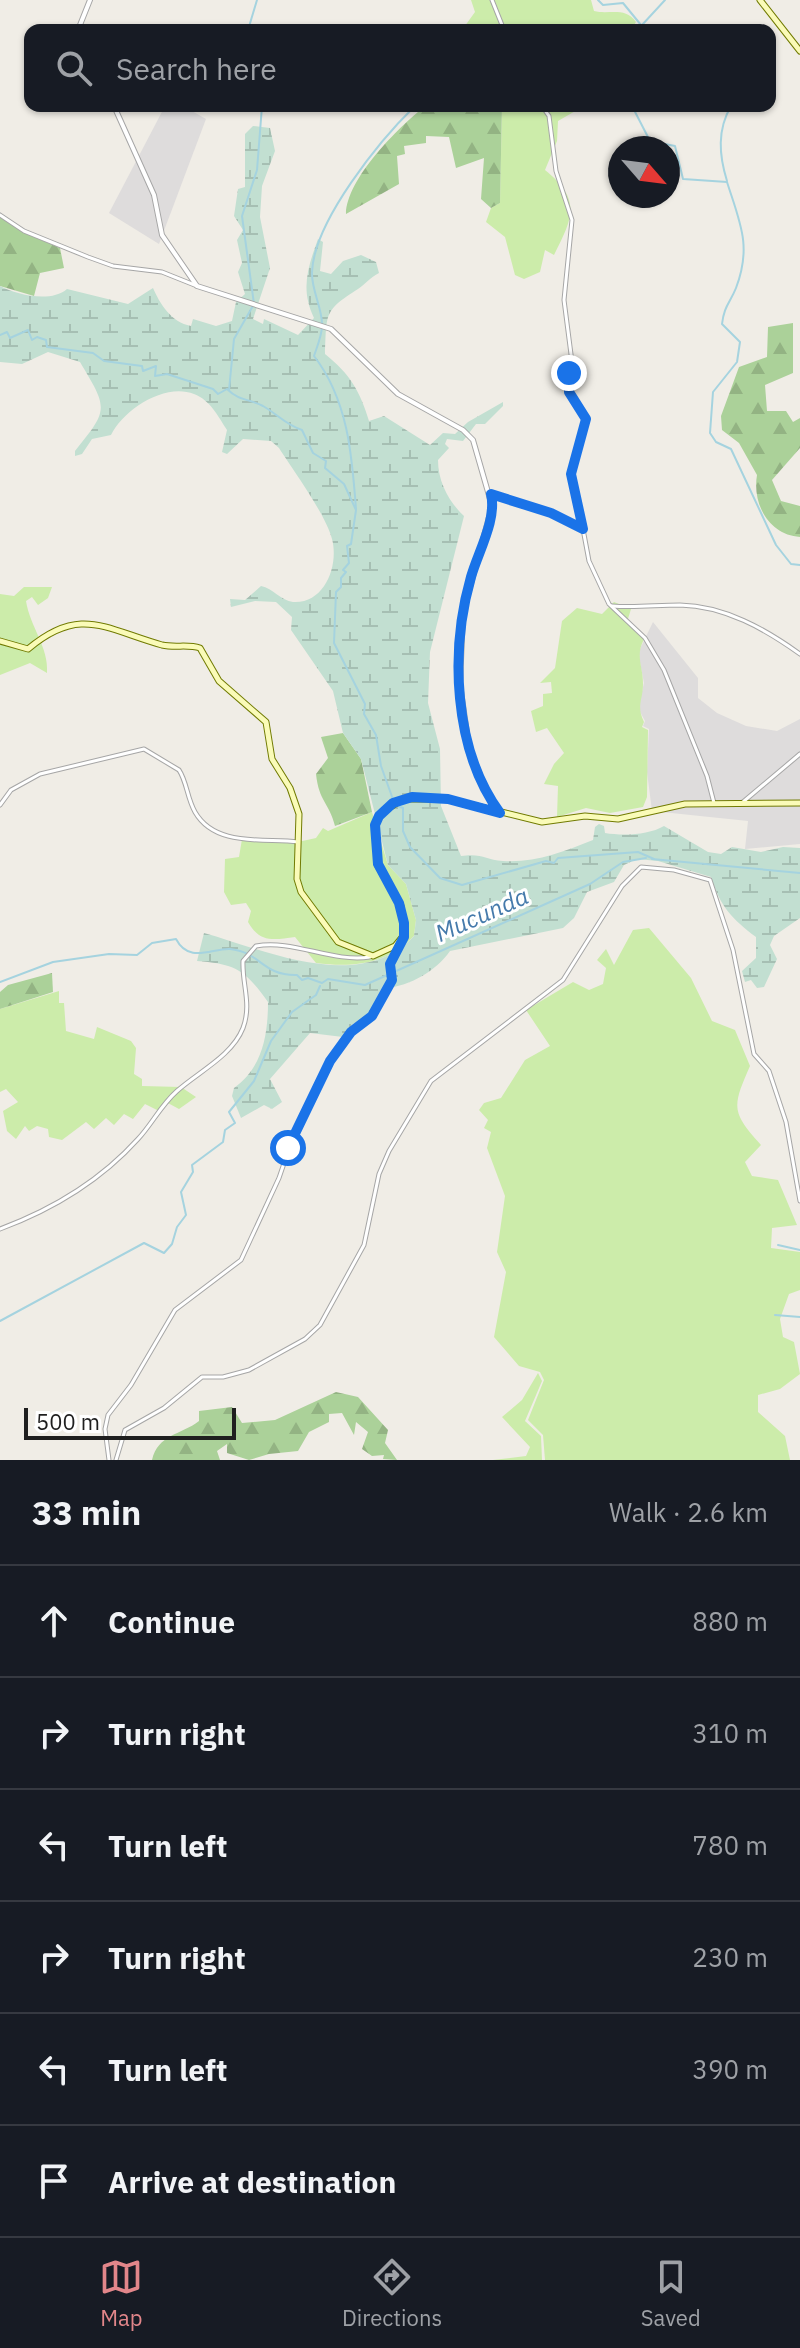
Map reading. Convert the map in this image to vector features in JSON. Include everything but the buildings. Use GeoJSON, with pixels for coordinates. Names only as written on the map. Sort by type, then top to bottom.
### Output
{"type":"FeatureCollection","features":[{"type":"Feature","properties":{"kind":"main road"},"geometry":{"type":"LineString","coordinates":[[760,0],[784,25],[800,51]]}},
{"type":"Feature","properties":{"kind":"main road"},"geometry":{"type":"LineString","coordinates":[[0,641],[28,649],[43,636],[77,622],[96,624],[170,646],[200,648],[217,679],[264,719],[272,759],[290,788],[299,812],[297,879],[301,892],[337,941],[376,956],[400,943],[404,935],[403,912],[379,867],[375,830],[379,816],[394,803],[412,797],[445,798],[542,822],[585,816],[618,819],[667,805],[800,803]]}},
{"type":"Feature","properties":{"kind":"street"},"geometry":{"type":"LineString","coordinates":[[80,24],[90,0]]}},
{"type":"Feature","properties":{"kind":"street"},"geometry":{"type":"LineString","coordinates":[[492,0],[502,24]]}},
{"type":"Feature","properties":{"kind":"street"},"geometry":{"type":"LineString","coordinates":[[117,112],[154,195],[164,239],[197,286]]}},
{"type":"Feature","properties":{"kind":"street"},"geometry":{"type":"LineString","coordinates":[[545,112],[551,125],[556,171],[572,220],[564,300],[572,362],[569,392],[586,419],[571,474],[589,562],[610,606],[645,638],[654,651],[707,776],[714,803]]}},
{"type":"Feature","properties":{"kind":"street"},"geometry":{"type":"LineString","coordinates":[[0,215],[24,231],[113,266],[162,272],[331,329],[398,394],[470,435],[491,494],[489,524],[463,613],[460,684],[469,747],[484,785],[500,813]]}},
{"type":"Feature","properties":{"kind":"street"},"geometry":{"type":"LineString","coordinates":[[491,494],[551,513],[583,529]]}},
{"type":"Feature","properties":{"kind":"street"},"geometry":{"type":"LineString","coordinates":[[610,606],[678,605],[714,610],[772,635],[800,654]]}},
{"type":"Feature","properties":{"kind":"street"},"geometry":{"type":"LineString","coordinates":[[0,805],[11,790],[40,774],[144,749],[179,770],[190,803],[207,830],[231,838],[299,842]]}},
{"type":"Feature","properties":{"kind":"street"},"geometry":{"type":"LineString","coordinates":[[743,802],[800,754]]}},
{"type":"Feature","properties":{"kind":"street"},"geometry":{"type":"LineString","coordinates":[[116,1460],[125,1430],[164,1408],[189,1385],[202,1377],[223,1377],[249,1370],[305,1339],[320,1325],[364,1245],[379,1174],[389,1151],[431,1081],[563,980],[622,886],[641,867],[674,870],[710,880],[733,950],[754,1054],[769,1071],[786,1122],[800,1201]]}},
{"type":"Feature","properties":{"kind":"street"},"geometry":{"type":"LineString","coordinates":[[109,1460],[105,1429],[109,1414],[128,1389],[175,1310],[241,1260],[323,1074],[351,1032],[372,1016],[389,988],[390,964],[400,943]]}},
{"type":"Feature","properties":{"kind":"street"},"geometry":{"type":"LineString","coordinates":[[0,1229],[25,1220],[71,1194],[112,1164],[141,1136],[170,1098],[231,1046],[243,1029],[247,1011],[243,961],[256,946],[276,946],[351,958],[376,956]]}},
{"type":"Feature","properties":{"kind":"shaded area"},"geometry":{"type":"Polygon","coordinates":[[[162,112],[194,112],[206,119],[159,244],[109,213],[162,112]]]}},
{"type":"Feature","properties":{"kind":"shaded area"},"geometry":{"type":"Polygon","coordinates":[[[653,622],[698,678],[698,698],[717,713],[746,726],[777,731],[800,719],[800,844],[745,849],[748,821],[652,811],[647,772],[649,729],[643,726],[645,721],[638,708],[644,683],[638,653],[653,622]]]}},
{"type":"Feature","properties":{"kind":"green space"},"geometry":{"type":"Polygon","coordinates":[[[471,0],[591,0],[594,11],[627,14],[636,22],[466,24],[475,12],[471,0]]]}},
{"type":"Feature","properties":{"kind":"green space"},"geometry":{"type":"Polygon","coordinates":[[[418,112],[502,112],[500,203],[491,208],[481,199],[484,158],[456,168],[449,137],[426,136],[426,143],[404,146],[405,154],[397,156],[399,184],[346,214],[355,185],[364,170],[418,112]]]}},
{"type":"Feature","properties":{"kind":"green space"},"geometry":{"type":"Polygon","coordinates":[[[502,112],[574,112],[558,121],[557,141],[545,170],[565,191],[569,200],[569,219],[554,255],[545,250],[540,272],[524,279],[515,275],[505,237],[486,222],[491,208],[500,203],[502,112]]]}},
{"type":"Feature","properties":{"kind":"green space"},"geometry":{"type":"Polygon","coordinates":[[[253,126],[270,128],[275,151],[262,186],[260,217],[270,268],[253,319],[263,324],[264,319],[298,335],[314,318],[306,288],[318,239],[323,242],[320,271],[331,274],[343,261],[361,255],[376,262],[379,273],[338,303],[329,315],[325,354],[353,384],[369,421],[384,416],[430,445],[443,433],[455,434],[468,422],[503,402],[503,406],[485,424],[476,424],[463,441],[447,439],[445,444],[449,448],[438,460],[445,491],[464,516],[430,652],[428,703],[440,749],[441,806],[461,856],[474,855],[503,861],[538,858],[593,840],[595,827],[599,824],[604,826],[605,833],[620,834],[643,833],[664,826],[708,852],[721,854],[732,847],[761,852],[783,847],[800,848],[800,918],[774,936],[770,945],[777,959],[764,987],[757,988],[751,980],[745,982],[742,971],[756,958],[756,937],[728,911],[711,877],[658,861],[637,859],[624,865],[614,882],[587,892],[574,918],[563,928],[450,951],[422,976],[386,988],[367,1017],[353,1024],[343,1037],[310,1033],[270,1079],[282,1102],[272,1109],[264,1105],[241,1118],[232,1096],[234,1088],[251,1071],[262,1050],[268,1002],[253,983],[238,971],[221,964],[197,961],[204,933],[284,957],[341,965],[367,963],[392,953],[414,936],[416,920],[406,884],[388,865],[361,759],[343,733],[333,691],[291,630],[292,617],[276,602],[255,601],[231,607],[230,599],[245,600],[261,586],[293,602],[314,597],[331,571],[332,539],[316,505],[279,448],[271,441],[243,439],[227,454],[222,452],[227,430],[209,404],[194,394],[170,392],[146,401],[125,416],[111,435],[92,439],[82,454],[75,456],[75,451],[99,417],[101,408],[96,390],[80,362],[48,352],[22,364],[0,362],[0,286],[24,295],[43,297],[67,289],[128,304],[153,288],[167,312],[184,324],[191,326],[193,319],[216,326],[232,321],[236,302],[245,294],[238,272],[242,263],[237,240],[243,230],[234,216],[238,189],[245,187],[245,134],[253,126]]]}},
{"type":"Feature","properties":{"kind":"green space"},"geometry":{"type":"Polygon","coordinates":[[[0,217],[21,231],[60,248],[64,268],[40,273],[34,296],[0,286],[0,217]]]}},
{"type":"Feature","properties":{"kind":"green space"},"geometry":{"type":"Polygon","coordinates":[[[793,323],[793,373],[765,385],[767,411],[786,411],[793,422],[800,418],[800,448],[772,480],[781,501],[800,506],[800,537],[780,531],[765,516],[757,497],[757,475],[739,443],[722,430],[721,416],[739,367],[767,357],[768,327],[793,323]]]}},
{"type":"Feature","properties":{"kind":"green space"},"geometry":{"type":"Polygon","coordinates":[[[24,587],[52,587],[48,598],[38,605],[32,597],[26,601],[45,654],[47,673],[30,663],[0,675],[0,594],[14,596],[24,587]]]}},
{"type":"Feature","properties":{"kind":"green space"},"geometry":{"type":"Polygon","coordinates":[[[614,602],[631,609],[627,622],[644,639],[640,656],[643,684],[640,707],[644,722],[642,727],[648,730],[647,797],[643,807],[610,813],[586,808],[557,817],[558,786],[544,784],[554,764],[564,753],[547,728],[536,732],[531,711],[543,706],[543,694],[552,693],[551,682],[540,683],[555,668],[562,621],[577,608],[602,614],[614,602]]]}},
{"type":"Feature","properties":{"kind":"green space"},"geometry":{"type":"Polygon","coordinates":[[[343,733],[361,759],[372,812],[335,826],[319,791],[316,774],[328,758],[321,737],[343,733]]]}},
{"type":"Feature","properties":{"kind":"green space"},"geometry":{"type":"Polygon","coordinates":[[[372,812],[388,865],[406,884],[416,920],[414,936],[393,953],[356,964],[316,963],[295,937],[274,939],[257,934],[248,922],[251,911],[246,903],[231,905],[224,892],[225,859],[239,857],[242,839],[298,842],[316,838],[323,828],[328,831],[372,812]]]}},
{"type":"Feature","properties":{"kind":"green space"},"geometry":{"type":"Polygon","coordinates":[[[649,928],[691,978],[712,1021],[735,1030],[750,1066],[740,1091],[738,1108],[744,1124],[761,1145],[745,1162],[752,1176],[778,1180],[797,1225],[772,1228],[771,1248],[800,1252],[800,1290],[789,1294],[780,1319],[783,1337],[794,1342],[800,1374],[780,1389],[758,1395],[758,1412],[785,1436],[790,1460],[545,1460],[543,1435],[528,1420],[544,1380],[540,1372],[519,1366],[494,1337],[506,1272],[497,1252],[505,1196],[487,1148],[491,1132],[484,1128],[488,1120],[479,1110],[484,1103],[501,1098],[525,1060],[550,1046],[526,1010],[573,982],[589,990],[603,984],[606,968],[597,960],[606,949],[614,965],[633,930],[649,928]]]}},
{"type":"Feature","properties":{"kind":"green space"},"geometry":{"type":"Polygon","coordinates":[[[52,973],[53,992],[0,1009],[0,992],[8,985],[52,973]]]}},
{"type":"Feature","properties":{"kind":"green space"},"geometry":{"type":"Polygon","coordinates":[[[59,991],[59,1003],[64,1003],[66,1031],[94,1039],[97,1027],[131,1041],[136,1048],[134,1074],[142,1079],[142,1086],[181,1087],[196,1097],[179,1109],[166,1102],[159,1111],[145,1104],[133,1119],[124,1114],[114,1125],[106,1118],[94,1129],[86,1122],[62,1140],[49,1137],[48,1129],[37,1126],[29,1131],[25,1126],[16,1139],[7,1131],[3,1111],[18,1102],[6,1089],[0,1092],[0,1009],[59,991]]]}},
{"type":"Feature","properties":{"kind":"green space"},"geometry":{"type":"Polygon","coordinates":[[[538,1373],[542,1381],[525,1421],[541,1436],[542,1460],[493,1460],[526,1456],[530,1447],[502,1417],[522,1400],[538,1373]]]}},
{"type":"Feature","properties":{"kind":"green space"},"geometry":{"type":"Polygon","coordinates":[[[336,1392],[358,1397],[388,1430],[385,1443],[397,1460],[383,1459],[384,1455],[372,1456],[362,1449],[368,1432],[356,1422],[354,1435],[342,1413],[329,1414],[329,1422],[309,1432],[298,1451],[249,1460],[227,1453],[227,1444],[217,1451],[220,1460],[152,1460],[165,1440],[199,1421],[199,1411],[232,1407],[242,1423],[275,1420],[336,1392]]]}},
{"type":"Feature","properties":{"kind":"waterway"},"geometry":{"type":"LineString","coordinates":[[250,24],[257,0]]}},
{"type":"Feature","properties":{"kind":"waterway"},"geometry":{"type":"LineString","coordinates":[[598,0],[603,5],[623,3],[640,24]]}},
{"type":"Feature","properties":{"kind":"waterway"},"geometry":{"type":"LineString","coordinates":[[643,24],[665,0]]}},
{"type":"Feature","properties":{"kind":"waterway"},"geometry":{"type":"LineString","coordinates":[[229,390],[234,339],[254,304],[242,216],[257,170],[262,112]]}},
{"type":"Feature","properties":{"kind":"waterway"},"geometry":{"type":"LineString","coordinates":[[356,509],[350,448],[341,410],[314,356],[322,326],[312,272],[324,229],[336,206],[384,139],[409,112]]}},
{"type":"Feature","properties":{"kind":"waterway"},"geometry":{"type":"LineString","coordinates":[[635,112],[650,141],[675,146],[683,179],[727,182],[744,247],[741,273],[722,324],[740,342],[737,362],[713,392],[710,433],[716,442],[731,449],[776,545],[791,564],[800,565]]}},
{"type":"Feature","properties":{"kind":"waterway"},"geometry":{"type":"LineString","coordinates":[[727,181],[721,143],[728,112]]}},
{"type":"Feature","properties":{"kind":"waterway"},"geometry":{"type":"LineString","coordinates":[[0,335],[7,332],[10,338],[28,330],[32,340],[37,337],[46,340],[47,347],[93,353],[104,361],[142,366],[143,371],[156,366],[155,376],[167,374],[213,389],[218,394],[227,389],[302,430],[313,453],[326,461],[325,468],[344,484],[356,510],[351,544],[347,546],[349,563],[343,570],[346,572],[336,592],[334,643],[365,704],[364,714],[376,735],[381,766],[395,805],[403,808],[403,831],[410,847],[440,878],[462,885],[546,861],[554,863],[558,858],[638,852],[654,859]]}},
{"type":"Feature","properties":{"kind":"waterway","name":"Mucunda"},"geometry":{"type":"LineString","coordinates":[[0,982],[53,962],[109,954],[137,955],[152,943],[176,939],[181,947],[194,953],[223,949],[240,951],[276,972],[297,975],[302,980],[308,978],[322,983],[328,979],[365,985],[590,884],[623,862],[646,858]]}},
{"type":"Feature","properties":{"kind":"waterway","name":"Mucunda"},"geometry":{"type":"LineString","coordinates":[[652,859],[800,873]]}},
{"type":"Feature","properties":{"kind":"waterway"},"geometry":{"type":"LineString","coordinates":[[0,1321],[144,1243],[164,1253],[172,1244],[177,1227],[186,1215],[181,1192],[193,1172],[192,1165],[223,1142],[225,1130],[235,1123],[229,1112],[254,1081],[271,1041],[292,1012],[316,995],[320,986]]}},
{"type":"Feature","properties":{"kind":"waterway"},"geometry":{"type":"LineString","coordinates":[[778,1245],[800,1250]]}},
{"type":"Feature","properties":{"kind":"waterway"},"geometry":{"type":"LineString","coordinates":[[775,1315],[800,1317]]}},
{"type":"Feature","properties":{"kind":"route"},"geometry":{"type":"LineString","coordinates":[[288,1148],[330,1061],[351,1032],[372,1016],[389,988],[393,974],[390,964],[404,937],[403,912],[378,864],[375,825],[379,816],[393,803],[412,797],[448,799],[500,813],[484,785],[467,740],[460,684],[463,613],[489,524],[491,494],[551,513],[583,529],[571,474],[573,457],[586,419],[569,392],[569,373]]}}]}
